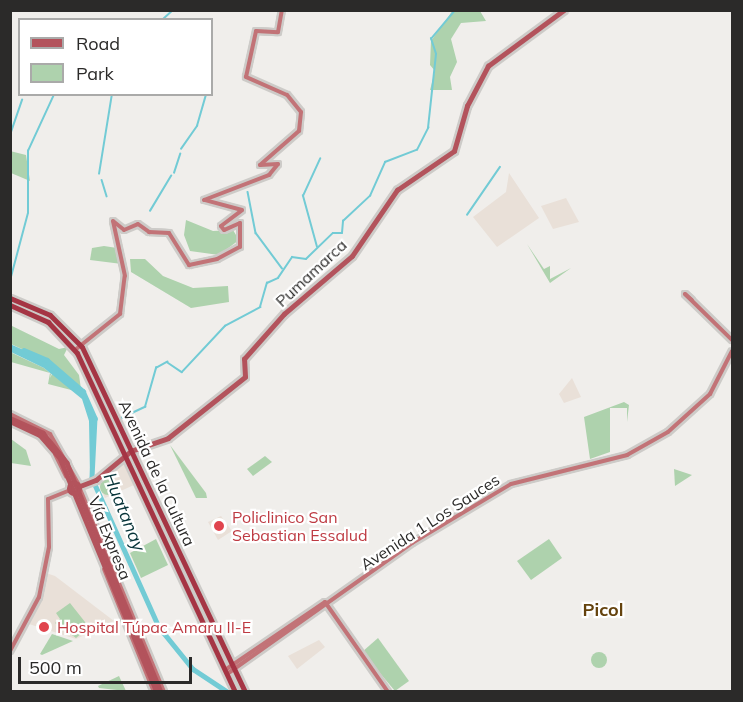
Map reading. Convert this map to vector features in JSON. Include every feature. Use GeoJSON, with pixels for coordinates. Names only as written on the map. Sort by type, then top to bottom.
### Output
{"type":"FeatureCollection","features":[{"type":"Feature","properties":{"kind":"highway","name":"Avenida de la Cultura"},"geometry":{"type":"LineString","coordinates":[[10,298],[56,319],[82,347],[245,692]]}},
{"type":"Feature","properties":{"kind":"highway"},"geometry":{"type":"LineString","coordinates":[[19,308],[20,301]]}},
{"type":"Feature","properties":{"kind":"highway","name":"Avenida de la Cultura"},"geometry":{"type":"LineString","coordinates":[[10,305],[48,322],[75,350],[235,692]]}},
{"type":"Feature","properties":{"kind":"main road","name":"Pumamarca"},"geometry":{"type":"LineString","coordinates":[[131,451],[155,445],[200,414],[245,377],[244,359],[284,314],[352,256],[397,190],[454,151],[467,106],[488,66],[564,10]]}},
{"type":"Feature","properties":{"kind":"main road","name":"Vía Expresa"},"geometry":{"type":"LineString","coordinates":[[10,419],[48,441],[75,489],[159,692]]}},
{"type":"Feature","properties":{"kind":"main road"},"geometry":{"type":"LineString","coordinates":[[75,489],[96,480],[131,451]]}},
{"type":"Feature","properties":{"kind":"main road"},"geometry":{"type":"LineString","coordinates":[[106,562],[113,569]]}},
{"type":"Feature","properties":{"kind":"main road"},"geometry":{"type":"LineString","coordinates":[[105,573],[106,562]]}},
{"type":"Feature","properties":{"kind":"main road"},"geometry":{"type":"LineString","coordinates":[[119,596],[120,586]]}},
{"type":"Feature","properties":{"kind":"main road"},"geometry":{"type":"LineString","coordinates":[[112,590],[119,596]]}},
{"type":"Feature","properties":{"kind":"street"},"geometry":{"type":"LineString","coordinates":[[75,350],[82,347],[118,317],[123,301],[123,261],[113,221],[124,230],[138,224],[148,231],[169,233],[189,265],[217,259],[240,247],[242,224],[224,230],[221,226],[242,210],[204,200],[269,175],[277,163],[263,169],[260,165],[299,131],[301,112],[287,95],[246,77],[256,32],[278,32],[282,10]]}},
{"type":"Feature","properties":{"kind":"street"},"geometry":{"type":"LineString","coordinates":[[692,300],[732,340]]}},
{"type":"Feature","properties":{"kind":"street","name":"Avenida 1 Los Sauces"},"geometry":{"type":"LineString","coordinates":[[226,672],[412,543],[511,484],[627,454],[668,432],[710,394],[732,351]]}},
{"type":"Feature","properties":{"kind":"street"},"geometry":{"type":"LineString","coordinates":[[10,651],[39,597],[49,547],[48,498],[75,489]]}},
{"type":"Feature","properties":{"kind":"street","name":"Vía Expresa"},"geometry":{"type":"LineString","coordinates":[[75,489],[113,569],[159,692]]}},
{"type":"Feature","properties":{"kind":"street","name":"Vía Expresa"},"geometry":{"type":"LineString","coordinates":[[75,489],[112,590],[159,692]]}},
{"type":"Feature","properties":{"kind":"street"},"geometry":{"type":"LineString","coordinates":[[326,603],[388,692]]}},
{"type":"Feature","properties":{"kind":"shaded area"},"geometry":{"type":"Polygon","coordinates":[[[509,173],[539,218],[497,247],[473,217],[506,192],[509,173]]]}},
{"type":"Feature","properties":{"kind":"shaded area"},"geometry":{"type":"Polygon","coordinates":[[[566,198],[579,222],[553,229],[541,206],[566,198]]]}},
{"type":"Feature","properties":{"kind":"shaded area"},"geometry":{"type":"Polygon","coordinates":[[[572,378],[581,397],[564,403],[559,394],[572,378]]]}},
{"type":"Feature","properties":{"kind":"shaded area"},"geometry":{"type":"Polygon","coordinates":[[[123,462],[134,485],[105,498],[98,482],[123,462]]]}},
{"type":"Feature","properties":{"kind":"shaded area","name":"Policlinico San Sebastian Essalud"},"geometry":{"type":"Polygon","coordinates":[[[221,516],[232,531],[218,540],[208,522],[221,516]]]}},
{"type":"Feature","properties":{"kind":"shaded area"},"geometry":{"type":"Polygon","coordinates":[[[46,573],[55,576],[114,621],[76,639],[29,624],[46,573]]]}},
{"type":"Feature","properties":{"kind":"shaded area"},"geometry":{"type":"Polygon","coordinates":[[[319,640],[325,647],[297,669],[288,656],[319,640]]]}},
{"type":"Feature","properties":{"kind":"green space"},"geometry":{"type":"Polygon","coordinates":[[[453,10],[480,11],[486,21],[461,23],[451,39],[457,62],[450,77],[452,90],[430,90],[435,71],[430,65],[431,41],[453,10]]]}},
{"type":"Feature","properties":{"kind":"green space"},"geometry":{"type":"Polygon","coordinates":[[[10,151],[26,155],[30,181],[11,173],[10,151]]]}},
{"type":"Feature","properties":{"kind":"green space"},"geometry":{"type":"Polygon","coordinates":[[[186,220],[213,231],[233,230],[239,240],[219,255],[190,251],[184,235],[186,220]]]}},
{"type":"Feature","properties":{"kind":"green space"},"geometry":{"type":"Polygon","coordinates":[[[527,244],[544,269],[550,266],[550,279],[571,268],[550,283],[527,244]]]}},
{"type":"Feature","properties":{"kind":"green space"},"geometry":{"type":"Polygon","coordinates":[[[104,246],[117,248],[122,264],[90,260],[92,248],[104,246]]]}},
{"type":"Feature","properties":{"kind":"green space"},"geometry":{"type":"Polygon","coordinates":[[[130,259],[145,259],[163,276],[193,288],[228,286],[229,302],[191,308],[131,272],[130,259]]]}},
{"type":"Feature","properties":{"kind":"green space"},"geometry":{"type":"Polygon","coordinates":[[[10,325],[59,349],[68,347],[64,355],[79,375],[81,389],[46,360],[11,344],[10,325]]]}},
{"type":"Feature","properties":{"kind":"green space"},"geometry":{"type":"Polygon","coordinates":[[[10,352],[44,368],[50,373],[11,362],[10,352]]]}},
{"type":"Feature","properties":{"kind":"green space"},"geometry":{"type":"Polygon","coordinates":[[[50,373],[50,378],[52,374],[75,391],[48,384],[50,373]]]}},
{"type":"Feature","properties":{"kind":"green space"},"geometry":{"type":"Polygon","coordinates":[[[624,402],[629,405],[627,422],[627,408],[610,408],[610,452],[590,459],[584,417],[624,402]]]}},
{"type":"Feature","properties":{"kind":"green space"},"geometry":{"type":"Polygon","coordinates":[[[11,439],[26,450],[31,466],[11,463],[11,439]]]}},
{"type":"Feature","properties":{"kind":"green space"},"geometry":{"type":"Polygon","coordinates":[[[170,445],[206,493],[207,498],[196,498],[170,445]]]}},
{"type":"Feature","properties":{"kind":"green space"},"geometry":{"type":"Polygon","coordinates":[[[265,456],[272,462],[253,476],[247,469],[265,456]]]}},
{"type":"Feature","properties":{"kind":"green space"},"geometry":{"type":"Polygon","coordinates":[[[674,469],[692,475],[675,486],[674,469]]]}},
{"type":"Feature","properties":{"kind":"green space"},"geometry":{"type":"Polygon","coordinates":[[[108,479],[116,487],[108,495],[100,487],[108,479]]]}},
{"type":"Feature","properties":{"kind":"green space"},"geometry":{"type":"Polygon","coordinates":[[[156,539],[168,565],[141,578],[130,553],[156,539]]]}},
{"type":"Feature","properties":{"kind":"green space"},"geometry":{"type":"Polygon","coordinates":[[[549,539],[562,558],[531,580],[517,561],[549,539]]]}},
{"type":"Feature","properties":{"kind":"green space"},"geometry":{"type":"Polygon","coordinates":[[[70,603],[89,627],[76,638],[55,623],[60,619],[56,613],[70,603]]]}},
{"type":"Feature","properties":{"kind":"green space"},"geometry":{"type":"Polygon","coordinates":[[[52,634],[73,641],[40,654],[52,634]]]}},
{"type":"Feature","properties":{"kind":"green space"},"geometry":{"type":"Polygon","coordinates":[[[378,638],[409,681],[395,691],[362,652],[378,638]]]}},
{"type":"Feature","properties":{"kind":"green space"},"geometry":{"type":"Polygon","coordinates":[[[596,652],[602,652],[607,660],[605,666],[596,668],[591,663],[591,657],[596,652]]]}},
{"type":"Feature","properties":{"kind":"green space"},"geometry":{"type":"Polygon","coordinates":[[[119,676],[126,691],[99,688],[98,686],[119,676]]]}},
{"type":"Feature","properties":{"kind":"water"},"geometry":{"type":"Polygon","coordinates":[[[10,344],[47,360],[83,391],[95,418],[92,478],[159,627],[193,669],[228,691],[193,672],[157,627],[90,476],[89,421],[82,399],[44,368],[11,352],[10,344]]]}},
{"type":"Feature","properties":{"kind":"waterway"},"geometry":{"type":"LineString","coordinates":[[164,18],[173,10]]}},
{"type":"Feature","properties":{"kind":"waterway"},"geometry":{"type":"LineString","coordinates":[[119,419],[145,407],[156,368],[167,362],[182,372],[225,326],[260,307],[267,283],[278,278],[292,257],[306,259],[333,233],[342,233],[343,221],[370,196],[385,162],[417,150],[428,128],[436,54],[431,39],[455,10]]}},
{"type":"Feature","properties":{"kind":"waterway"},"geometry":{"type":"LineString","coordinates":[[99,174],[112,96]]}},
{"type":"Feature","properties":{"kind":"waterway"},"geometry":{"type":"LineString","coordinates":[[181,149],[197,126],[205,96]]}},
{"type":"Feature","properties":{"kind":"waterway"},"geometry":{"type":"LineString","coordinates":[[11,277],[28,213],[28,151],[53,97]]}},
{"type":"Feature","properties":{"kind":"waterway"},"geometry":{"type":"LineString","coordinates":[[10,135],[22,100]]}},
{"type":"Feature","properties":{"kind":"waterway"},"geometry":{"type":"LineString","coordinates":[[174,173],[180,154]]}},
{"type":"Feature","properties":{"kind":"waterway"},"geometry":{"type":"LineString","coordinates":[[317,247],[303,196],[320,159]]}},
{"type":"Feature","properties":{"kind":"waterway"},"geometry":{"type":"LineString","coordinates":[[467,215],[500,167]]}},
{"type":"Feature","properties":{"kind":"waterway"},"geometry":{"type":"LineString","coordinates":[[150,211],[171,176]]}},
{"type":"Feature","properties":{"kind":"waterway"},"geometry":{"type":"LineString","coordinates":[[102,180],[107,196]]}},
{"type":"Feature","properties":{"kind":"waterway"},"geometry":{"type":"LineString","coordinates":[[248,192],[256,233],[282,268]]}},
{"type":"Feature","properties":{"kind":"waterway","name":"Huatanay"},"geometry":{"type":"LineString","coordinates":[[24,350],[47,360],[83,391],[95,418],[92,478],[159,627],[193,669],[228,692]]}},
{"type":"Feature","properties":{"kind":"place","name":"Policlinico San Sebastian Essalud"},"geometry":{"type":"Point","coordinates":[219,526]}},
{"type":"Feature","properties":{"kind":"place","name":"Hospital Túpac Amaru II-E"},"geometry":{"type":"Point","coordinates":[44,627]}},
{"type":"Feature","properties":{"kind":"district","name":"Picol"},"geometry":{"type":"Point","coordinates":[603,610]}}]}
